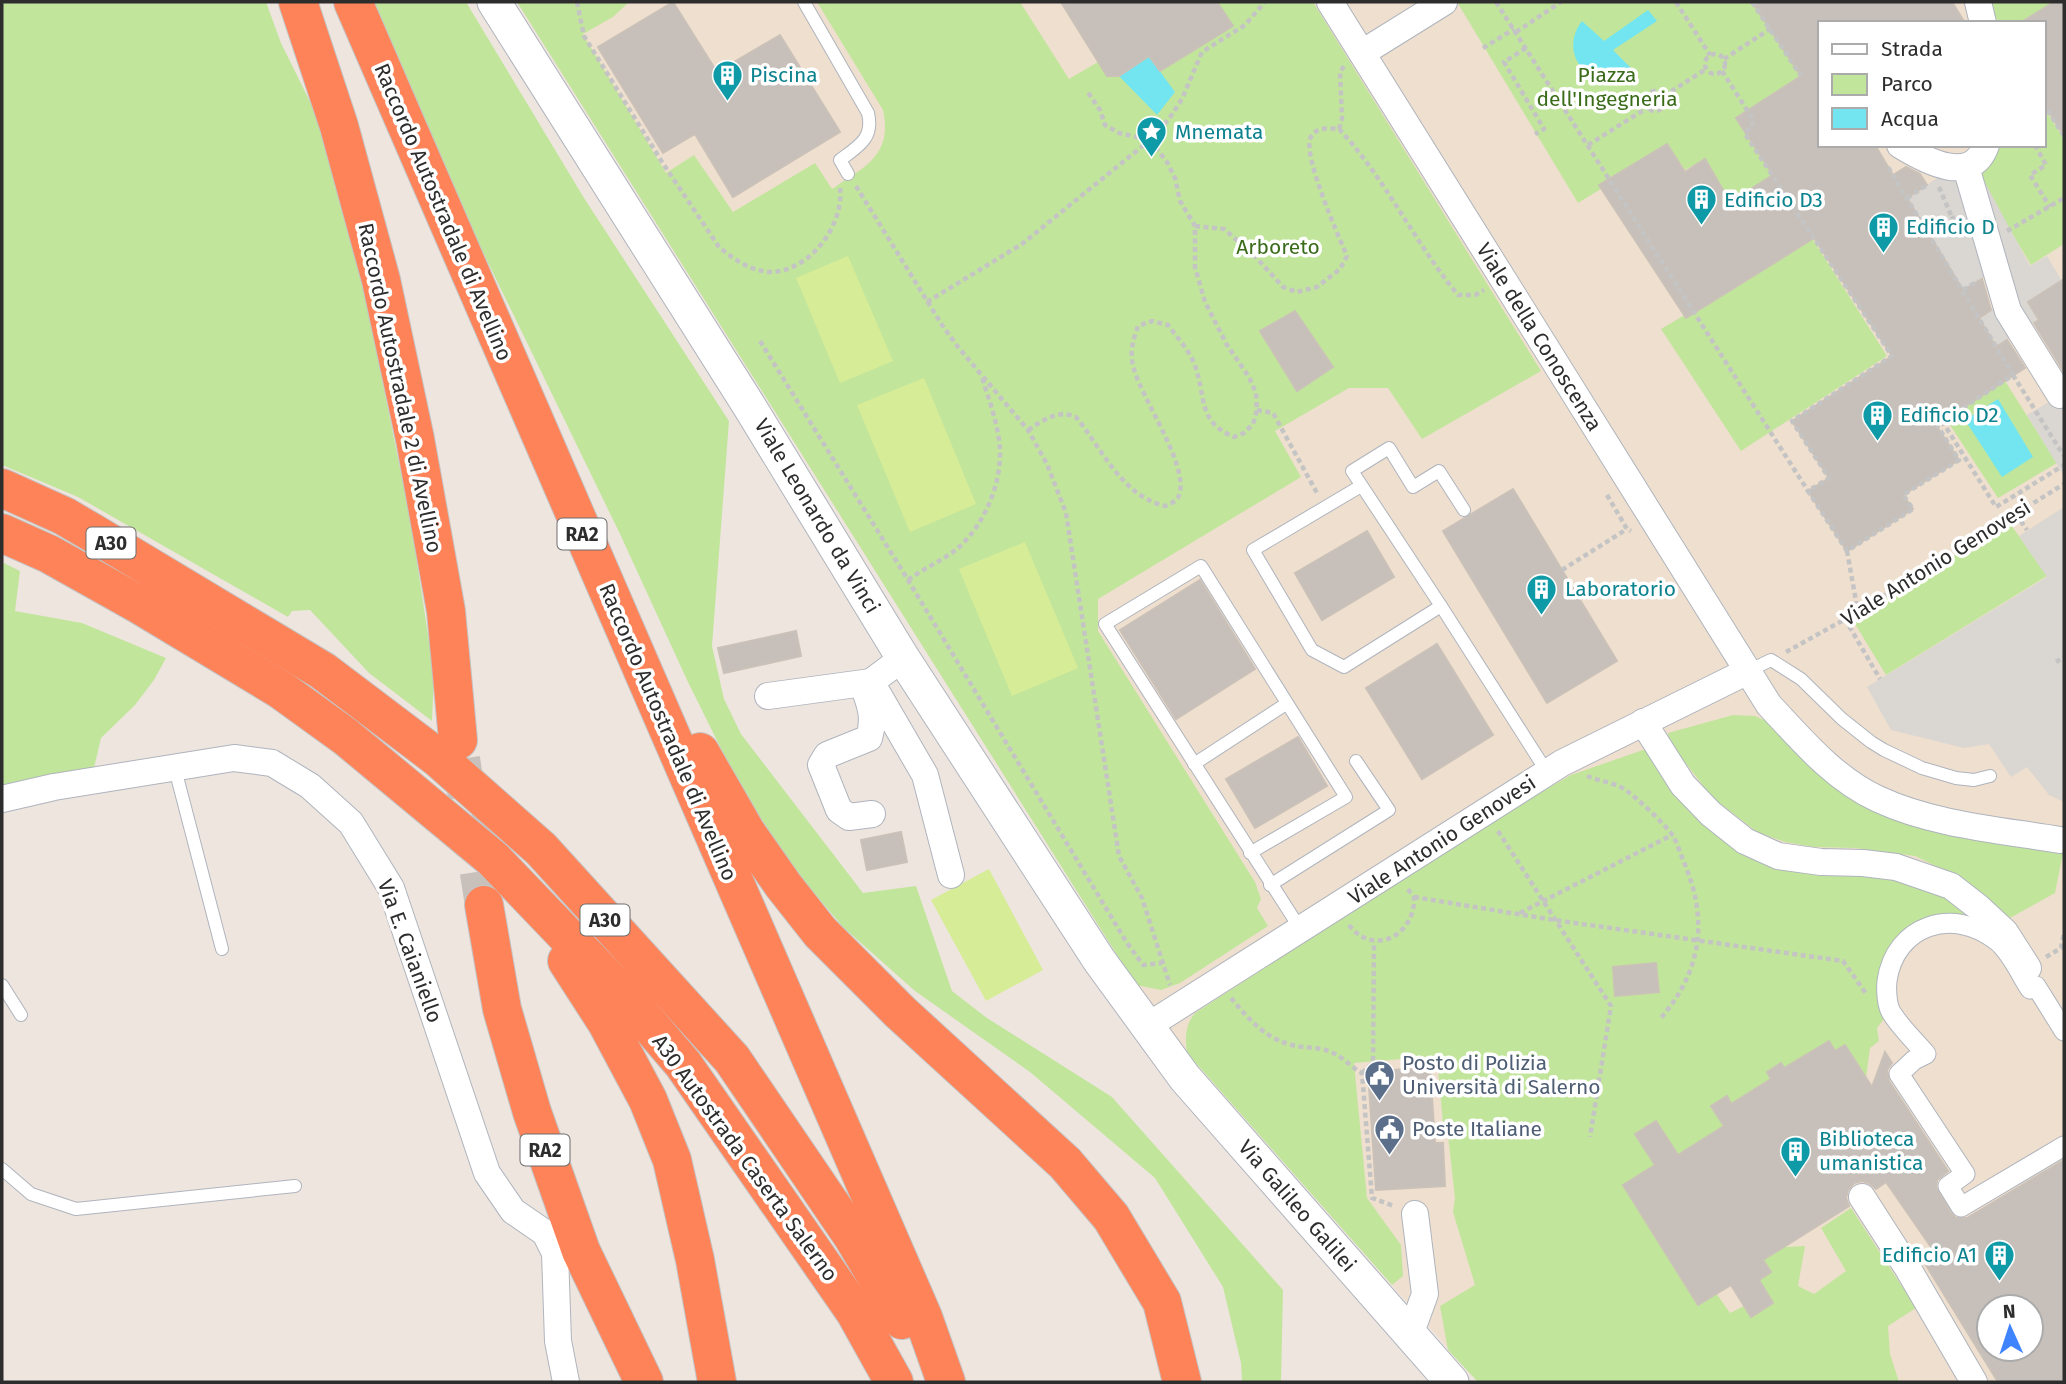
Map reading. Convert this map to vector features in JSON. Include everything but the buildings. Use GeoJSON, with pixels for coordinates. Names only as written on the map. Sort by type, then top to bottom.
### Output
{"type":"FeatureCollection","features":[{"type":"Feature","properties":{"kind":"highway","name":"Raccordo Autostradale 2 di Avellino"},"geometry":{"type":"LineString","coordinates":[[298,2],[338,126],[381,280],[415,439],[446,611],[458,740]]}},
{"type":"Feature","properties":{"kind":"highway","name":"Raccordo Autostradale di Avellino"},"geometry":{"type":"LineString","coordinates":[[352,2],[923,1317],[946,1382]]}},
{"type":"Feature","properties":{"kind":"highway"},"geometry":{"type":"LineString","coordinates":[[420,159],[464,225],[704,760],[746,832],[820,932],[900,1012],[1065,1163],[1111,1217],[1162,1302],[1182,1382]]}},
{"type":"Feature","properties":{"kind":"highway","name":"A30 Autostrada Caserta Salerno"},"geometry":{"type":"LineString","coordinates":[[2,488],[64,516],[323,671],[438,758],[541,849],[732,1059],[853,1237],[935,1382]]}},
{"type":"Feature","properties":{"kind":"highway","name":"A30 Autostrada Caserta Salerno"},"geometry":{"type":"LineString","coordinates":[[2,533],[49,554],[141,605],[281,690],[346,737],[493,859],[629,1001],[683,1064],[855,1312],[894,1382]]}},
{"type":"Feature","properties":{"kind":"highway"},"geometry":{"type":"LineString","coordinates":[[346,737],[359,763],[483,876],[562,953],[607,1023],[648,1100],[673,1160],[695,1260],[717,1382]]}},
{"type":"Feature","properties":{"kind":"highway","name":"RA2"},"geometry":{"type":"LineString","coordinates":[[484,905],[502,1009],[532,1112],[581,1251],[644,1382]]}},
{"type":"Feature","properties":{"kind":"street","name":"Viale Leonardo da Vinci"},"geometry":{"type":"LineString","coordinates":[[494,2],[788,468],[903,658],[1099,960],[1146,1027]]}},
{"type":"Feature","properties":{"kind":"street","name":"Viale della Conoscenza"},"geometry":{"type":"LineString","coordinates":[[1330,2],[1503,279],[1759,666],[1769,705],[1809,748],[1846,780],[1877,799],[1923,816],[2060,840]]}},
{"type":"Feature","properties":{"kind":"street"},"geometry":{"type":"LineString","coordinates":[[1362,53],[1444,2]]}},
{"type":"Feature","properties":{"kind":"street"},"geometry":{"type":"LineString","coordinates":[[1978,2],[1983,21]]}},
{"type":"Feature","properties":{"kind":"street"},"geometry":{"type":"LineString","coordinates":[[1894,155],[1966,167],[1980,160],[1985,147]]}},
{"type":"Feature","properties":{"kind":"street"},"geometry":{"type":"LineString","coordinates":[[1966,167],[2008,311],[2060,395]]}},
{"type":"Feature","properties":{"kind":"street"},"geometry":{"type":"LineString","coordinates":[[768,696],[866,683],[903,658]]}},
{"type":"Feature","properties":{"kind":"street","name":"Viale Antonio Genovesi"},"geometry":{"type":"LineString","coordinates":[[1146,1027],[1554,767],[1759,666]]}},
{"type":"Feature","properties":{"kind":"street"},"geometry":{"type":"LineString","coordinates":[[866,683],[873,710],[869,738],[827,755],[821,765],[839,810],[849,817],[873,814]]}},
{"type":"Feature","properties":{"kind":"street"},"geometry":{"type":"LineString","coordinates":[[866,683],[925,775],[951,875]]}},
{"type":"Feature","properties":{"kind":"street"},"geometry":{"type":"LineString","coordinates":[[1643,722],[1683,785],[1711,814],[1745,841],[1778,856],[1896,867],[1951,886],[2005,932],[2028,968]]}},
{"type":"Feature","properties":{"kind":"street","name":"Via E. Caianiello"},"geometry":{"type":"LineString","coordinates":[[2,799],[54,787],[234,758],[272,763],[310,786],[351,823],[391,888],[487,1173],[513,1210],[545,1233],[555,1253],[558,1341],[566,1382]]}},
{"type":"Feature","properties":{"kind":"street"},"geometry":{"type":"LineString","coordinates":[[2064,1031],[2036,986],[2030,989],[2000,943],[1970,925],[1948,923],[1926,928],[1906,940],[1890,962],[1886,987],[1890,1011],[1926,1054],[1914,1060],[1899,1074],[1965,1174],[1948,1186],[1961,1207],[2064,1146]]}},
{"type":"Feature","properties":{"kind":"street","name":"Via Galileo Galilei"},"geometry":{"type":"LineString","coordinates":[[1146,1027],[1185,1079],[1452,1382]]}},
{"type":"Feature","properties":{"kind":"street"},"geometry":{"type":"LineString","coordinates":[[1862,1197],[1907,1267],[1974,1382]]}},
{"type":"Feature","properties":{"kind":"street"},"geometry":{"type":"LineString","coordinates":[[1410,1335],[1425,1294],[1415,1213]]}},
{"type":"Feature","properties":{"kind":"lane"},"geometry":{"type":"LineString","coordinates":[[804,2],[868,113],[870,127],[866,140],[840,160],[848,174]]}},
{"type":"Feature","properties":{"kind":"lane"},"geometry":{"type":"LineString","coordinates":[[1464,510],[1439,471],[1413,487],[1389,448],[1352,471],[1441,606],[1554,767]]}},
{"type":"Feature","properties":{"kind":"lane"},"geometry":{"type":"LineString","coordinates":[[1361,485],[1253,550],[1312,650],[1344,667],[1441,606]]}},
{"type":"Feature","properties":{"kind":"lane"},"geometry":{"type":"LineString","coordinates":[[1250,853],[1346,797],[1201,566],[1105,624],[1270,885],[1301,930]]}},
{"type":"Feature","properties":{"kind":"lane"},"geometry":{"type":"LineString","coordinates":[[1759,666],[1801,679],[1842,719],[1884,750],[1922,768],[1956,778],[1974,780],[1990,776]]}},
{"type":"Feature","properties":{"kind":"lane"},"geometry":{"type":"LineString","coordinates":[[1194,764],[1286,704]]}},
{"type":"Feature","properties":{"kind":"lane"},"geometry":{"type":"LineString","coordinates":[[1270,885],[1389,810],[1356,761]]}},
{"type":"Feature","properties":{"kind":"lane"},"geometry":{"type":"LineString","coordinates":[[175,769],[222,949]]}},
{"type":"Feature","properties":{"kind":"lane"},"geometry":{"type":"LineString","coordinates":[[2,985],[20,1015]]}},
{"type":"Feature","properties":{"kind":"lane"},"geometry":{"type":"LineString","coordinates":[[2,1169],[31,1194],[76,1209],[295,1186]]}},
{"type":"Feature","properties":{"kind":"path"},"geometry":{"type":"LineString","coordinates":[[577,2],[584,36],[662,162],[719,247],[729,256],[755,269],[770,272],[786,269],[814,253],[831,229],[841,195],[840,180],[848,174],[958,347],[1028,430],[1047,464],[1066,513],[1119,856],[1142,898],[1162,963],[1179,1005]]}},
{"type":"Feature","properties":{"kind":"path"},"geometry":{"type":"LineString","coordinates":[[927,302],[1022,244],[1150,140],[1182,99],[1202,52],[1245,25],[1265,2]]}},
{"type":"Feature","properties":{"kind":"path"},"geometry":{"type":"LineString","coordinates":[[1496,2],[1847,551],[1858,612]]}},
{"type":"Feature","properties":{"kind":"path"},"geometry":{"type":"LineString","coordinates":[[1483,48],[1561,2]]}},
{"type":"Feature","properties":{"kind":"path"},"geometry":{"type":"LineString","coordinates":[[1676,2],[1710,55]]}},
{"type":"Feature","properties":{"kind":"path"},"geometry":{"type":"LineString","coordinates":[[1752,2],[1801,76]]}},
{"type":"Feature","properties":{"kind":"path"},"geometry":{"type":"LineString","coordinates":[[1724,59],[1770,29]]}},
{"type":"Feature","properties":{"kind":"path"},"geometry":{"type":"LineString","coordinates":[[1526,48],[1504,62],[1544,128],[1535,134]]}},
{"type":"Feature","properties":{"kind":"path"},"geometry":{"type":"LineString","coordinates":[[1339,129],[1342,119],[1341,69],[1362,53]]}},
{"type":"Feature","properties":{"kind":"path"},"geometry":{"type":"LineString","coordinates":[[1716,54],[1724,59],[1725,66],[1722,71],[1712,74],[1706,69],[1706,60],[1710,55],[1716,54]]}},
{"type":"Feature","properties":{"kind":"path"},"geometry":{"type":"LineString","coordinates":[[1664,96],[1706,69]]}},
{"type":"Feature","properties":{"kind":"path"},"geometry":{"type":"LineString","coordinates":[[1722,71],[1754,121],[1745,134],[1892,356],[1792,421],[1829,478],[1808,491]]}},
{"type":"Feature","properties":{"kind":"path"},"geometry":{"type":"LineString","coordinates":[[1656,90],[1664,96],[1665,106],[1660,110],[1647,108],[1644,101],[1649,93],[1656,90]]}},
{"type":"Feature","properties":{"kind":"path"},"geometry":{"type":"LineString","coordinates":[[1028,430],[1049,417],[1066,412],[1076,417],[1119,477],[1137,495],[1154,504],[1165,506],[1177,500],[1180,492],[1179,469],[1133,368],[1131,344],[1138,326],[1152,321],[1168,325],[1193,360],[1209,421],[1220,431],[1234,437],[1244,433],[1253,424],[1257,410],[1256,393],[1249,377],[1227,345],[1205,302],[1195,267],[1195,226],[1180,201],[1175,178],[1167,162],[1150,140],[1119,133],[1105,125],[1100,110],[1087,91]]}},
{"type":"Feature","properties":{"kind":"path"},"geometry":{"type":"LineString","coordinates":[[2045,106],[2064,136]]}},
{"type":"Feature","properties":{"kind":"path"},"geometry":{"type":"LineString","coordinates":[[1588,145],[1647,108]]}},
{"type":"Feature","properties":{"kind":"path"},"geometry":{"type":"LineString","coordinates":[[1195,226],[1224,229],[1253,254],[1283,287],[1297,292],[1317,287],[1340,269],[1347,256],[1314,168],[1309,141],[1320,129],[1339,129]]}},
{"type":"Feature","properties":{"kind":"path"},"geometry":{"type":"LineString","coordinates":[[1339,129],[1386,189],[1418,241],[1458,295],[1475,295],[1503,279]]}},
{"type":"Feature","properties":{"kind":"path"},"geometry":{"type":"LineString","coordinates":[[2036,147],[2046,164],[2030,174],[2050,206]]}},
{"type":"Feature","properties":{"kind":"path"},"geometry":{"type":"LineString","coordinates":[[1894,155],[1928,231],[2064,456]]}},
{"type":"Feature","properties":{"kind":"path"},"geometry":{"type":"LineString","coordinates":[[1988,242],[2064,198]]}},
{"type":"Feature","properties":{"kind":"path"},"geometry":{"type":"LineString","coordinates":[[1928,231],[1978,206]]}},
{"type":"Feature","properties":{"kind":"path"},"geometry":{"type":"LineString","coordinates":[[760,341],[1128,943],[1143,965],[1162,963]]}},
{"type":"Feature","properties":{"kind":"path"},"geometry":{"type":"LineString","coordinates":[[908,580],[958,548],[980,522],[995,489],[1000,451],[994,417],[980,373]]}},
{"type":"Feature","properties":{"kind":"path"},"geometry":{"type":"LineString","coordinates":[[1847,551],[1913,509],[1903,495],[1959,460],[1937,425],[2013,375]]}},
{"type":"Feature","properties":{"kind":"path"},"geometry":{"type":"LineString","coordinates":[[1257,410],[1273,413],[1325,507]]}},
{"type":"Feature","properties":{"kind":"path"},"geometry":{"type":"LineString","coordinates":[[1942,421],[1996,507],[2064,464]]}},
{"type":"Feature","properties":{"kind":"path","name":"Viale Antonio Genovesi"},"geometry":{"type":"LineString","coordinates":[[1759,666],[1858,612],[2064,484]]}},
{"type":"Feature","properties":{"kind":"path"},"geometry":{"type":"LineString","coordinates":[[2016,514],[2027,530]]}},
{"type":"Feature","properties":{"kind":"path"},"geometry":{"type":"LineString","coordinates":[[1562,570],[1627,529]]}},
{"type":"Feature","properties":{"kind":"path"},"geometry":{"type":"LineString","coordinates":[[1845,619],[1880,679]]}},
{"type":"Feature","properties":{"kind":"path"},"geometry":{"type":"LineString","coordinates":[[2056,662],[2064,657]]}},
{"type":"Feature","properties":{"kind":"path"},"geometry":{"type":"LineString","coordinates":[[1554,767],[1625,789],[1672,835],[1688,872],[1699,918],[1698,940],[1688,978],[1676,1000],[1660,1019]]}},
{"type":"Feature","properties":{"kind":"path"},"geometry":{"type":"LineString","coordinates":[[1487,812],[1611,1006],[1590,1137]]}},
{"type":"Feature","properties":{"kind":"path"},"geometry":{"type":"LineString","coordinates":[[1520,913],[1672,835]]}},
{"type":"Feature","properties":{"kind":"path"},"geometry":{"type":"LineString","coordinates":[[1336,908],[1355,933],[1374,942],[1389,939],[1406,926],[1413,913],[1414,897],[1394,870]]}},
{"type":"Feature","properties":{"kind":"path"},"geometry":{"type":"LineString","coordinates":[[1414,897],[1843,961],[1874,1004]]}},
{"type":"Feature","properties":{"kind":"path"},"geometry":{"type":"LineString","coordinates":[[1374,942],[1373,1063],[1363,1073],[1372,1198],[1415,1213]]}},
{"type":"Feature","properties":{"kind":"path"},"geometry":{"type":"LineString","coordinates":[[1219,981],[1252,1024],[1292,1045],[1315,1047],[1335,1053],[1349,1066],[1363,1073]]}},
{"type":"Feature","properties":{"kind":"shaded area"},"geometry":{"type":"Polygon","coordinates":[[[517,2],[2064,2],[2064,1382],[1478,1382],[1187,1053],[1136,985],[517,2]]]}},
{"type":"Feature","properties":{"kind":"shaded area"},"geometry":{"type":"Polygon","coordinates":[[[1975,164],[2030,266],[2047,256],[2062,281],[2039,319],[1996,347],[1979,318],[2001,304],[1985,277],[1963,290],[1907,198],[1954,167],[1975,164]]]}},
{"type":"Feature","properties":{"kind":"shaded area"},"geometry":{"type":"Polygon","coordinates":[[[2062,394],[2064,397],[2064,476],[2027,415],[2062,394]]]}},
{"type":"Feature","properties":{"kind":"shaded area"},"geometry":{"type":"Polygon","coordinates":[[[2064,507],[2064,802],[2049,795],[2027,767],[2011,777],[1989,744],[1964,748],[1891,730],[1867,687],[2047,577],[2019,536],[2064,507]]]}},
{"type":"Feature","properties":{"kind":"green space"},"geometry":{"type":"Polygon","coordinates":[[[2,2],[266,2],[281,43],[319,120],[366,300],[411,523],[434,674],[432,721],[369,673],[310,610],[292,611],[288,617],[78,497],[2,465],[2,2]]]}},
{"type":"Feature","properties":{"kind":"green space"},"geometry":{"type":"Polygon","coordinates":[[[365,2],[466,2],[584,198],[729,421],[712,646],[724,699],[741,734],[863,893],[916,886],[952,991],[987,1018],[1112,1097],[1283,1290],[1281,1382],[1242,1382],[1241,1363],[1223,1287],[1155,1178],[1030,1072],[915,991],[843,927],[792,867],[736,779],[687,680],[620,534],[410,102],[365,2]]]}},
{"type":"Feature","properties":{"kind":"green space","name":"Arboreto"},"geometry":{"type":"Polygon","coordinates":[[[517,2],[629,2],[613,17],[583,34],[666,173],[694,155],[733,212],[815,163],[832,189],[865,166],[880,149],[885,125],[883,110],[817,2],[1020,2],[1069,79],[1200,2],[1313,2],[1541,371],[1422,439],[1388,388],[1349,388],[1275,431],[1301,477],[1098,599],[1098,631],[1255,882],[1261,899],[1257,908],[1268,926],[1180,983],[1161,990],[1136,985],[517,2]]]}},
{"type":"Feature","properties":{"kind":"green space","name":"Piazza dell'Ingegneria"},"geometry":{"type":"Polygon","coordinates":[[[1457,2],[1752,2],[1801,76],[1736,118],[1887,356],[1741,451],[1661,329],[1791,252],[1751,189],[1730,202],[1705,159],[1685,170],[1669,147],[1578,203],[1457,2]]]}},
{"type":"Feature","properties":{"kind":"green space"},"geometry":{"type":"Polygon","coordinates":[[[1987,2],[2054,2],[2023,21],[1998,21],[1987,2]]]}},
{"type":"Feature","properties":{"kind":"green space"},"geometry":{"type":"Polygon","coordinates":[[[2045,109],[2064,139],[2064,244],[2031,265],[1989,195],[1979,171],[1990,147],[2045,147],[2045,109]]]}},
{"type":"Feature","properties":{"kind":"green space"},"geometry":{"type":"Polygon","coordinates":[[[848,256],[893,361],[840,383],[796,278],[848,256]]]}},
{"type":"Feature","properties":{"kind":"green space"},"geometry":{"type":"Polygon","coordinates":[[[924,378],[976,504],[910,532],[857,405],[924,378]]]}},
{"type":"Feature","properties":{"kind":"green space"},"geometry":{"type":"Polygon","coordinates":[[[2005,381],[2057,463],[1998,498],[1946,419],[2005,381]]]}},
{"type":"Feature","properties":{"kind":"green space"},"geometry":{"type":"Polygon","coordinates":[[[2009,522],[2047,576],[1886,675],[1852,619],[2009,522]]]}},
{"type":"Feature","properties":{"kind":"green space"},"geometry":{"type":"Polygon","coordinates":[[[1025,542],[1078,668],[1012,696],[959,569],[1025,542]]]}},
{"type":"Feature","properties":{"kind":"green space"},"geometry":{"type":"Polygon","coordinates":[[[2,562],[20,571],[15,611],[82,623],[166,658],[135,705],[101,738],[94,768],[2,788],[2,562]]]}},
{"type":"Feature","properties":{"kind":"green space"},"geometry":{"type":"Polygon","coordinates":[[[1733,715],[1755,716],[1776,725],[1809,759],[2028,843],[2063,853],[2055,893],[2010,918],[1967,881],[1915,856],[1856,848],[1814,847],[1785,842],[1757,832],[1712,797],[1670,743],[1668,733],[1733,715]]]}},
{"type":"Feature","properties":{"kind":"green space"},"geometry":{"type":"Polygon","coordinates":[[[1643,750],[1649,751],[1736,847],[1873,874],[1933,889],[1964,912],[1970,925],[1906,941],[1890,1011],[1877,1028],[1879,1041],[1870,1048],[1866,1078],[1845,1045],[1789,1076],[1781,1063],[1767,1072],[1771,1079],[1765,1083],[1770,1091],[1731,1104],[1727,1096],[1711,1106],[1739,1150],[1705,1138],[1678,1155],[1656,1121],[1636,1134],[1655,1165],[1623,1185],[1730,1313],[1744,1306],[1751,1316],[1773,1302],[1759,1280],[1770,1272],[1751,1242],[1775,1227],[1787,1247],[1805,1246],[1798,1286],[1814,1294],[1846,1271],[1821,1228],[1851,1208],[1916,1308],[1888,1326],[1890,1354],[1899,1382],[1478,1382],[1448,1350],[1440,1306],[1475,1285],[1453,1212],[1455,1198],[1448,1135],[1444,1135],[1437,1056],[1354,1063],[1367,1198],[1401,1245],[1403,1276],[1392,1285],[1187,1053],[1186,1032],[1195,1013],[1483,826],[1571,775],[1643,750]]]}},
{"type":"Feature","properties":{"kind":"green space"},"geometry":{"type":"Polygon","coordinates":[[[989,869],[1043,970],[986,1001],[931,900],[989,869]]]}},
{"type":"Feature","properties":{"kind":"water"},"geometry":{"type":"Polygon","coordinates":[[[1648,10],[1657,21],[1613,50],[1632,69],[1618,77],[1605,79],[1593,76],[1583,69],[1576,59],[1573,47],[1575,34],[1582,21],[1604,41],[1648,10]]]}},
{"type":"Feature","properties":{"kind":"water"},"geometry":{"type":"Polygon","coordinates":[[[1221,11],[1159,70],[1175,92],[1157,115],[1119,76],[1221,11]]]}},
{"type":"Feature","properties":{"kind":"water"},"geometry":{"type":"Polygon","coordinates":[[[1998,399],[2033,457],[2002,477],[1965,420],[1998,399]]]}},
{"type":"Feature","properties":{"kind":"tunnel"},"geometry":{"type":"LineString","coordinates":[[461,759],[484,905]]}},
{"type":"Feature","properties":{"kind":"place","name":"Piscina"},"geometry":{"type":"Point","coordinates":[727,102]}},
{"type":"Feature","properties":{"kind":"place","name":"Mnemata"},"geometry":{"type":"Point","coordinates":[1152,159]}},
{"type":"Feature","properties":{"kind":"place","name":"Edificio D3"},"geometry":{"type":"Point","coordinates":[1701,227]}},
{"type":"Feature","properties":{"kind":"place","name":"Edificio D"},"geometry":{"type":"Point","coordinates":[1883,254]}},
{"type":"Feature","properties":{"kind":"place","name":"Edificio D2"},"geometry":{"type":"Point","coordinates":[1877,442]}},
{"type":"Feature","properties":{"kind":"place","name":"Laboratorio"},"geometry":{"type":"Point","coordinates":[1542,616]}},
{"type":"Feature","properties":{"kind":"place","name":"Posto di Polizia Università di Salerno"},"geometry":{"type":"Point","coordinates":[1379,1102]}},
{"type":"Feature","properties":{"kind":"place","name":"Poste Italiane"},"geometry":{"type":"Point","coordinates":[1389,1156]}},
{"type":"Feature","properties":{"kind":"place","name":"Biblioteca umanistica"},"geometry":{"type":"Point","coordinates":[1796,1178]}},
{"type":"Feature","properties":{"kind":"place","name":"Edificio A1"},"geometry":{"type":"Point","coordinates":[2000,1282]}}]}
